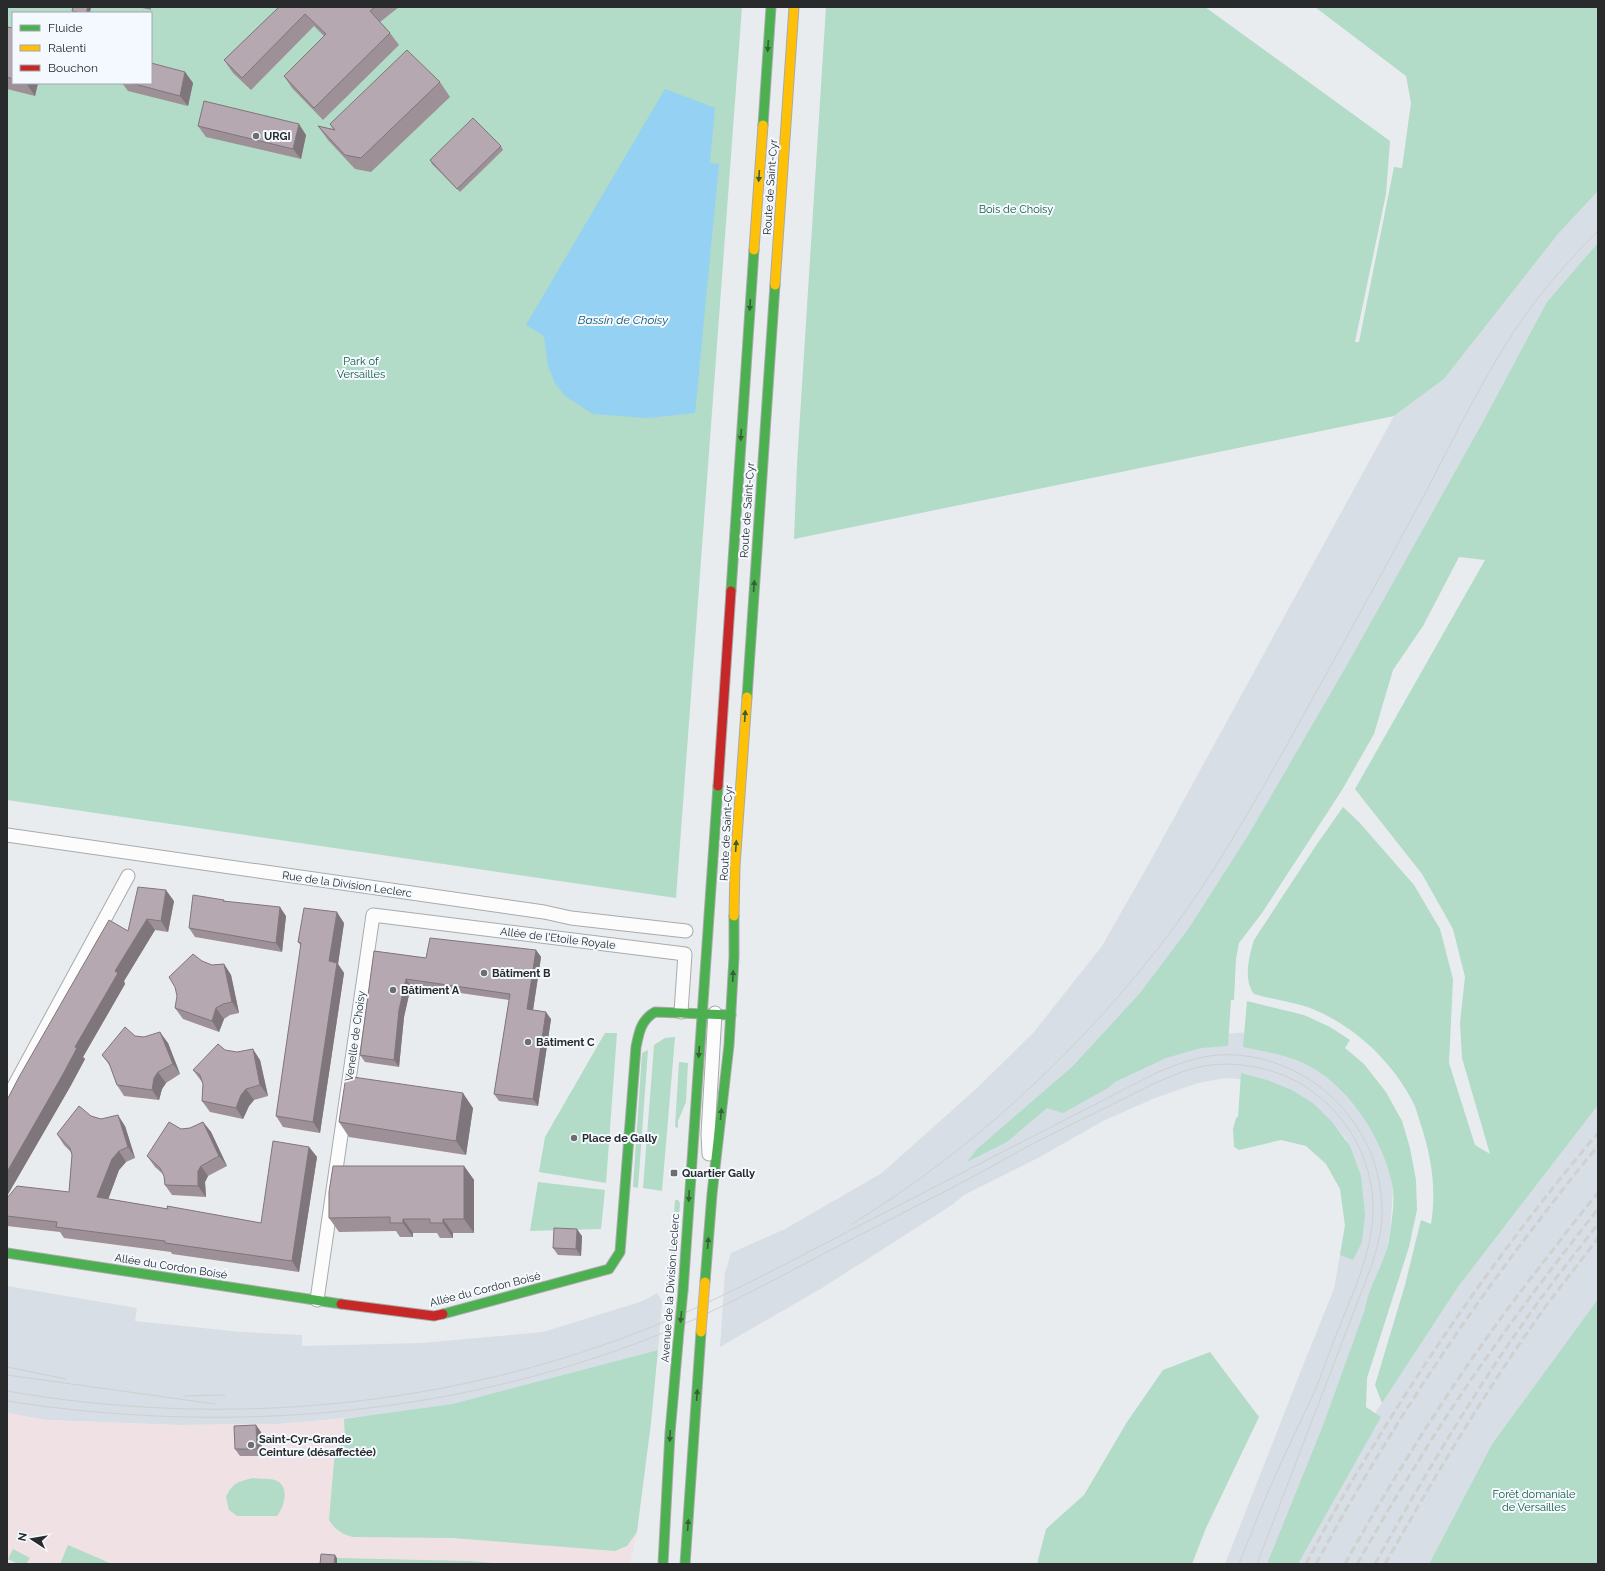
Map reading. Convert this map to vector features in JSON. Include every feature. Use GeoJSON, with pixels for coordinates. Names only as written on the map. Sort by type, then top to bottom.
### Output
{"type":"FeatureCollection","features":[{"type":"Feature","properties":{"kind":"main road","name":"Route de Saint-Cyr"},"geometry":{"type":"LineString","coordinates":[[701,1013],[771,7]]}},
{"type":"Feature","properties":{"kind":"main road","name":"Route de Saint-Cyr"},"geometry":{"type":"LineString","coordinates":[[731,1015],[734,957],[735,866],[794,7]]}},
{"type":"Feature","properties":{"kind":"main road","name":"Allée du Cordon Boisé"},"geometry":{"type":"LineString","coordinates":[[7,1253],[317,1300],[434,1316],[609,1269],[620,1252],[636,1047],[640,1027],[646,1016],[655,1012],[715,1013],[731,1015]]}},
{"type":"Feature","properties":{"kind":"main road","name":"Avenue de la Division Leclerc"},"geometry":{"type":"LineString","coordinates":[[663,1564],[670,1433],[683,1291],[701,1013]]}},
{"type":"Feature","properties":{"kind":"main road"},"geometry":{"type":"LineString","coordinates":[[686,1564],[712,1194],[731,1015]]}},
{"type":"Feature","properties":{"kind":"street","name":"Rue de la Division Leclerc"},"geometry":{"type":"LineString","coordinates":[[7,835],[536,911],[570,918],[686,931]]}},
{"type":"Feature","properties":{"kind":"street"},"geometry":{"type":"LineString","coordinates":[[7,1100],[128,876]]}},
{"type":"Feature","properties":{"kind":"street","name":"Allée de l'Etoile Royale"},"geometry":{"type":"LineString","coordinates":[[373,915],[685,954],[681,1012]]}},
{"type":"Feature","properties":{"kind":"street","name":"Venelle de Choisy"},"geometry":{"type":"LineString","coordinates":[[317,1300],[373,915]]}},
{"type":"Feature","properties":{"kind":"street"},"geometry":{"type":"LineString","coordinates":[[712,1194],[708,1134],[715,1013]]}},
{"type":"Feature","properties":{"kind":"shaded area"},"geometry":{"type":"Polygon","coordinates":[[[1598,191],[1598,277],[1232,931],[1212,1035],[1249,1032],[1284,1041],[1378,1111],[1393,1190],[1390,1233],[1382,1269],[1280,1564],[1225,1564],[1334,1289],[1345,1226],[1347,1140],[1333,1123],[1249,1080],[1226,1078],[1198,1083],[1155,1098],[1103,1121],[1038,1158],[964,1195],[952,1205],[822,1288],[720,1347],[725,1273],[731,1253],[785,1229],[882,1173],[978,1087],[1034,1032],[1102,946],[1151,860],[1394,416],[1444,379],[1558,234],[1598,191]]]}},
{"type":"Feature","properties":{"kind":"shaded area"},"geometry":{"type":"Polygon","coordinates":[[[1598,1105],[1598,1299],[1492,1444],[1429,1564],[1288,1564],[1332,1479],[1458,1287],[1598,1105]]]}},
{"type":"Feature","properties":{"kind":"shaded area"},"geometry":{"type":"Polygon","coordinates":[[[7,1286],[137,1308],[135,1321],[241,1332],[302,1335],[302,1346],[422,1343],[543,1332],[643,1301],[657,1293],[662,1301],[658,1350],[452,1404],[370,1416],[279,1424],[178,1425],[46,1420],[7,1413],[7,1286]]]}},
{"type":"Feature","properties":{"kind":"shaded area"},"geometry":{"type":"Polygon","coordinates":[[[7,1413],[46,1420],[178,1425],[279,1424],[370,1416],[601,1550],[615,1551],[627,1546],[637,1532],[630,1564],[7,1564],[7,1413]]]}},
{"type":"Feature","properties":{"kind":"green space","name":"Park of Versailles"},"geometry":{"type":"Polygon","coordinates":[[[7,7],[742,7],[676,898],[7,800],[7,7]]]}},
{"type":"Feature","properties":{"kind":"green space","name":"Bois de Choisy"},"geometry":{"type":"Polygon","coordinates":[[[826,7],[1205,7],[1390,141],[1386,194],[1355,342],[1359,342],[1394,167],[1402,168],[1411,103],[1406,76],[1315,7],[1598,7],[1598,191],[1558,234],[1444,379],[1394,416],[794,539],[797,464],[826,7]]]}},
{"type":"Feature","properties":{"kind":"green space"},"geometry":{"type":"Polygon","coordinates":[[[1598,243],[1598,1105],[1458,1287],[1382,1403],[1375,1385],[1405,1285],[1421,1220],[1431,1224],[1433,1211],[1432,1172],[1424,1134],[1414,1104],[1405,1088],[1384,1060],[1372,1048],[1345,1026],[1315,1010],[1254,994],[1249,982],[1248,968],[1254,940],[1343,807],[1359,822],[1414,885],[1440,929],[1453,979],[1449,1063],[1475,1145],[1490,1154],[1462,1058],[1460,1023],[1465,977],[1453,929],[1422,874],[1355,789],[1485,560],[1459,557],[1423,626],[1393,670],[1374,734],[1342,790],[1262,913],[1239,943],[1236,958],[1234,1000],[1231,1000],[1228,1046],[1201,1048],[1166,1058],[1115,1082],[1108,1088],[1063,1113],[1047,1108],[1007,1142],[967,1162],[977,1149],[1073,1066],[1140,993],[1189,928],[1249,834],[1347,665],[1484,420],[1547,302],[1598,243]]]}},
{"type":"Feature","properties":{"kind":"green space"},"geometry":{"type":"Polygon","coordinates":[[[1247,1001],[1304,1015],[1330,1027],[1350,1040],[1345,1048],[1364,1064],[1386,1092],[1402,1121],[1410,1148],[1416,1180],[1417,1210],[1409,1247],[1367,1378],[1366,1407],[1381,1417],[1298,1564],[1267,1564],[1324,1423],[1367,1300],[1384,1258],[1390,1235],[1394,1200],[1389,1170],[1382,1151],[1361,1114],[1348,1097],[1316,1070],[1299,1061],[1243,1047],[1247,1001]]]}},
{"type":"Feature","properties":{"kind":"green space"},"geometry":{"type":"Polygon","coordinates":[[[605,1033],[617,1033],[606,1183],[539,1172],[545,1137],[605,1033]]]}},
{"type":"Feature","properties":{"kind":"green space"},"geometry":{"type":"Polygon","coordinates":[[[675,1037],[662,1191],[643,1188],[654,1045],[665,1038],[675,1037]]]}},
{"type":"Feature","properties":{"kind":"green space"},"geometry":{"type":"Polygon","coordinates":[[[648,1050],[638,1188],[633,1187],[642,1053],[648,1050]]]}},
{"type":"Feature","properties":{"kind":"green space"},"geometry":{"type":"Polygon","coordinates":[[[679,1062],[688,1063],[686,1102],[678,1121],[678,1128],[675,1127],[679,1062]]]}},
{"type":"Feature","properties":{"kind":"green space"},"geometry":{"type":"Polygon","coordinates":[[[1241,1073],[1267,1080],[1292,1090],[1314,1104],[1333,1123],[1350,1146],[1361,1176],[1365,1215],[1362,1242],[1353,1260],[1340,1255],[1345,1226],[1340,1189],[1326,1164],[1306,1146],[1281,1140],[1239,1150],[1234,1147],[1233,1129],[1236,1118],[1238,1117],[1241,1073]]]}},
{"type":"Feature","properties":{"kind":"green space"},"geometry":{"type":"Polygon","coordinates":[[[538,1182],[605,1190],[601,1229],[530,1231],[538,1182]]]}},
{"type":"Feature","properties":{"kind":"green space"},"geometry":{"type":"Polygon","coordinates":[[[675,1200],[678,1200],[680,1203],[673,1286],[669,1286],[675,1200]]]}},
{"type":"Feature","properties":{"kind":"green space","name":"Forêt domaniale de Versailles"},"geometry":{"type":"Polygon","coordinates":[[[1598,1299],[1598,1564],[1429,1564],[1492,1444],[1598,1299]]]}},
{"type":"Feature","properties":{"kind":"green space"},"geometry":{"type":"Polygon","coordinates":[[[658,1350],[651,1423],[637,1532],[627,1546],[615,1551],[453,1538],[353,1537],[339,1531],[329,1520],[334,1461],[336,1453],[345,1439],[344,1419],[452,1404],[658,1350]]]}},
{"type":"Feature","properties":{"kind":"green space"},"geometry":{"type":"Polygon","coordinates":[[[1210,1352],[1259,1417],[1206,1528],[1192,1564],[1037,1564],[1046,1529],[1084,1495],[1127,1422],[1163,1370],[1210,1352]]]}},
{"type":"Feature","properties":{"kind":"green space"},"geometry":{"type":"Polygon","coordinates":[[[253,1478],[275,1480],[283,1487],[285,1492],[284,1502],[277,1516],[237,1516],[229,1510],[226,1497],[231,1488],[236,1483],[253,1478]]]}},
{"type":"Feature","properties":{"kind":"green space"},"geometry":{"type":"Polygon","coordinates":[[[68,1545],[112,1564],[60,1564],[68,1545]]]}},
{"type":"Feature","properties":{"kind":"green space"},"geometry":{"type":"Polygon","coordinates":[[[13,1549],[30,1558],[26,1564],[18,1564],[8,1559],[13,1549]]]}},
{"type":"Feature","properties":{"kind":"green space"},"geometry":{"type":"Polygon","coordinates":[[[337,1558],[469,1561],[505,1564],[337,1564],[337,1558]]]}},
{"type":"Feature","properties":{"kind":"water","name":"Bassin de Choisy"},"geometry":{"type":"Polygon","coordinates":[[[665,89],[715,108],[710,163],[719,164],[695,413],[647,418],[593,414],[565,396],[555,383],[548,366],[544,336],[526,325],[665,89]]]}},
{"type":"Feature","properties":{"kind":"building"},"geometry":{"type":"Polygon","coordinates":[[[73,7],[88,7],[86,12],[72,11],[73,7]]]}},
{"type":"Feature","properties":{"kind":"building"},"geometry":{"type":"Polygon","coordinates":[[[279,7],[375,7],[370,11],[390,33],[314,108],[284,76],[326,34],[305,14],[242,78],[224,60],[279,7]]]}},
{"type":"Feature","properties":{"kind":"building"},"geometry":{"type":"Polygon","coordinates":[[[7,27],[12,28],[12,79],[7,77],[7,27]]]}},
{"type":"Feature","properties":{"kind":"building"},"geometry":{"type":"Polygon","coordinates":[[[407,50],[440,82],[361,158],[345,155],[318,126],[335,130],[330,124],[407,50]]]}},
{"type":"Feature","properties":{"kind":"building"},"geometry":{"type":"Polygon","coordinates":[[[152,63],[185,72],[180,96],[135,84],[152,84],[152,63]]]}},
{"type":"Feature","properties":{"kind":"building"},"geometry":{"type":"Polygon","coordinates":[[[204,101],[299,124],[293,149],[198,126],[204,101]]]}},
{"type":"Feature","properties":{"kind":"building"},"geometry":{"type":"Polygon","coordinates":[[[473,118],[501,146],[457,189],[430,160],[473,118]]]}},
{"type":"Feature","properties":{"kind":"building"},"geometry":{"type":"Polygon","coordinates":[[[138,887],[166,890],[161,921],[147,919],[115,971],[118,973],[75,1047],[77,1048],[62,1076],[7,1172],[7,1100],[109,920],[128,931],[138,887]]]}},
{"type":"Feature","properties":{"kind":"building"},"geometry":{"type":"Polygon","coordinates":[[[193,895],[224,900],[223,901],[280,907],[276,943],[189,928],[193,895]]]}},
{"type":"Feature","properties":{"kind":"building"},"geometry":{"type":"Polygon","coordinates":[[[304,908],[337,912],[329,961],[337,963],[313,1122],[276,1116],[301,943],[298,942],[304,908]]]}},
{"type":"Feature","properties":{"kind":"building"},"geometry":{"type":"Polygon","coordinates":[[[430,938],[536,950],[527,1009],[546,1012],[533,1099],[494,1094],[510,994],[406,979],[399,1010],[394,1060],[360,1055],[374,951],[426,958],[430,938]]]}},
{"type":"Feature","properties":{"kind":"building"},"geometry":{"type":"Polygon","coordinates":[[[193,954],[202,961],[212,965],[224,964],[232,1002],[223,1004],[216,1008],[212,1021],[175,1008],[177,996],[175,987],[169,977],[193,954]]]}},
{"type":"Feature","properties":{"kind":"building"},"geometry":{"type":"Polygon","coordinates":[[[125,1027],[135,1036],[144,1037],[160,1032],[173,1064],[158,1072],[154,1078],[152,1090],[117,1085],[109,1063],[102,1055],[125,1027]]]}},
{"type":"Feature","properties":{"kind":"building"},"geometry":{"type":"Polygon","coordinates":[[[218,1044],[225,1050],[237,1052],[253,1049],[260,1085],[246,1089],[241,1095],[236,1108],[202,1101],[203,1084],[200,1075],[193,1070],[218,1044]]]}},
{"type":"Feature","properties":{"kind":"building"},"geometry":{"type":"Polygon","coordinates":[[[346,1076],[463,1093],[456,1141],[339,1122],[346,1076]]]}},
{"type":"Feature","properties":{"kind":"building"},"geometry":{"type":"Polygon","coordinates":[[[79,1106],[91,1116],[101,1119],[118,1115],[128,1147],[119,1151],[112,1159],[97,1197],[168,1209],[167,1206],[261,1223],[273,1141],[309,1147],[292,1261],[165,1243],[165,1241],[56,1227],[57,1222],[7,1216],[7,1198],[17,1186],[69,1192],[72,1155],[70,1148],[57,1134],[79,1106]]]}},
{"type":"Feature","properties":{"kind":"building"},"geometry":{"type":"Polygon","coordinates":[[[169,1122],[181,1129],[190,1128],[203,1122],[219,1156],[201,1166],[198,1171],[198,1186],[165,1185],[164,1176],[160,1168],[147,1156],[169,1122]]]}},
{"type":"Feature","properties":{"kind":"building"},"geometry":{"type":"Polygon","coordinates":[[[333,1166],[464,1166],[464,1219],[443,1219],[443,1223],[430,1223],[430,1219],[403,1219],[403,1223],[390,1223],[390,1217],[329,1218],[329,1192],[333,1166]]]}},
{"type":"Feature","properties":{"kind":"building"},"geometry":{"type":"Polygon","coordinates":[[[554,1228],[577,1229],[576,1249],[553,1248],[554,1228]]]}},
{"type":"Feature","properties":{"kind":"building"},"geometry":{"type":"Polygon","coordinates":[[[256,1425],[257,1449],[235,1449],[234,1426],[256,1425]]]}},
{"type":"Feature","properties":{"kind":"building"},"geometry":{"type":"Polygon","coordinates":[[[321,1554],[335,1555],[334,1564],[320,1564],[321,1554]]]}},
{"type":"Feature","properties":{"kind":"tram line"},"geometry":{"type":"LineString","coordinates":[[852,1224],[943,1162],[986,1127],[1027,1090],[1067,1052],[1105,1011],[1175,926],[1220,859],[1275,766],[1422,499],[1467,412],[1499,355],[1542,293],[1565,265],[1598,231]]}},
{"type":"Feature","properties":{"kind":"tram line"},"geometry":{"type":"LineString","coordinates":[[7,1391],[84,1402],[162,1408],[241,1409],[319,1405],[396,1396],[473,1382],[549,1362],[652,1327],[767,1274],[1156,1073],[1186,1062],[1209,1056],[1249,1057],[1279,1064],[1307,1078],[1331,1097],[1352,1120],[1368,1146],[1378,1176],[1382,1208],[1381,1230],[1371,1267],[1257,1564]]}},
{"type":"Feature","properties":{"kind":"tram line"},"geometry":{"type":"LineString","coordinates":[[7,1401],[91,1412],[176,1417],[261,1416],[346,1411],[430,1399],[513,1381],[595,1358],[675,1328],[720,1308],[969,1179],[1040,1140],[1161,1080],[1198,1067],[1218,1064],[1245,1065],[1273,1071],[1298,1082],[1323,1100],[1335,1112],[1346,1125],[1362,1155],[1372,1188],[1373,1205],[1370,1237],[1362,1269],[1316,1389],[1282,1460],[1239,1564]]}},
{"type":"Feature","properties":{"kind":"tram line"},"geometry":{"type":"LineString","coordinates":[[7,1367],[66,1379]]}},
{"type":"Feature","properties":{"kind":"tram line"},"geometry":{"type":"LineString","coordinates":[[7,1375],[215,1404]]}},
{"type":"Feature","properties":{"kind":"tram line"},"geometry":{"type":"LineString","coordinates":[[184,1396],[225,1395]]}},
{"type":"Feature","properties":{"kind":"railway"},"geometry":{"type":"LineString","coordinates":[[1306,1564],[1354,1478],[1434,1351],[1513,1239],[1598,1133]]}},
{"type":"Feature","properties":{"kind":"railway"},"geometry":{"type":"LineString","coordinates":[[1316,1564],[1386,1442],[1463,1324],[1518,1248],[1598,1146]]}},
{"type":"Feature","properties":{"kind":"railway"},"geometry":{"type":"LineString","coordinates":[[1345,1564],[1391,1484],[1466,1367],[1521,1292],[1598,1193]]}},
{"type":"Feature","properties":{"kind":"railway"},"geometry":{"type":"LineString","coordinates":[[1357,1564],[1429,1443],[1498,1340],[1598,1209]]}},
{"type":"Feature","properties":{"kind":"railway"},"geometry":{"type":"LineString","coordinates":[[1375,1564],[1473,1397],[1539,1301],[1598,1224]]}},
{"type":"Feature","properties":{"kind":"railway"},"geometry":{"type":"LineString","coordinates":[[1385,1564],[1442,1465],[1482,1400],[1546,1306],[1598,1238]]}},
{"type":"Feature","properties":{"kind":"traffic: fast"},"geometry":{"type":"LineString","coordinates":[[763,125],[771,7]]}},
{"type":"Feature","properties":{"kind":"traffic: fast"},"geometry":{"type":"LineString","coordinates":[[731,591],[754,250]]}},
{"type":"Feature","properties":{"kind":"traffic: fast"},"geometry":{"type":"LineString","coordinates":[[747,697],[775,285]]}},
{"type":"Feature","properties":{"kind":"traffic: fast"},"geometry":{"type":"LineString","coordinates":[[683,1291],[718,786]]}},
{"type":"Feature","properties":{"kind":"traffic: fast"},"geometry":{"type":"LineString","coordinates":[[705,1282],[712,1194],[729,1045],[734,957],[734,916]]}},
{"type":"Feature","properties":{"kind":"traffic: fast"},"geometry":{"type":"LineString","coordinates":[[443,1314],[609,1269],[620,1252],[636,1047],[641,1027],[650,1015],[655,1012],[731,1015]]}},
{"type":"Feature","properties":{"kind":"traffic: fast"},"geometry":{"type":"LineString","coordinates":[[7,1253],[341,1304]]}},
{"type":"Feature","properties":{"kind":"traffic: fast"},"geometry":{"type":"LineString","coordinates":[[678,1342],[683,1291]]}},
{"type":"Feature","properties":{"kind":"traffic: fast"},"geometry":{"type":"LineString","coordinates":[[685,1564],[701,1332]]}},
{"type":"Feature","properties":{"kind":"traffic: fast"},"geometry":{"type":"LineString","coordinates":[[663,1564],[670,1433],[678,1342]]}},
{"type":"Feature","properties":{"kind":"traffic: slow"},"geometry":{"type":"LineString","coordinates":[[775,285],[794,7]]}},
{"type":"Feature","properties":{"kind":"traffic: slow"},"geometry":{"type":"LineString","coordinates":[[754,250],[763,125]]}},
{"type":"Feature","properties":{"kind":"traffic: slow"},"geometry":{"type":"LineString","coordinates":[[734,916],[735,866],[747,697]]}},
{"type":"Feature","properties":{"kind":"traffic: slow"},"geometry":{"type":"LineString","coordinates":[[701,1332],[705,1282]]}},
{"type":"Feature","properties":{"kind":"traffic: jam"},"geometry":{"type":"LineString","coordinates":[[718,786],[731,591]]}},
{"type":"Feature","properties":{"kind":"traffic: jam"},"geometry":{"type":"LineString","coordinates":[[341,1304],[434,1316],[443,1314]]}},
{"type":"Feature","properties":{"kind":"place","name":"URGI"},"geometry":{"type":"Point","coordinates":[256,136]}},
{"type":"Feature","properties":{"kind":"place","name":"Bâtiment B"},"geometry":{"type":"Point","coordinates":[484,973]}},
{"type":"Feature","properties":{"kind":"place","name":"Bâtiment A"},"geometry":{"type":"Point","coordinates":[393,990]}},
{"type":"Feature","properties":{"kind":"place","name":"Bâtiment C"},"geometry":{"type":"Point","coordinates":[528,1042]}},
{"type":"Feature","properties":{"kind":"place","name":"Place de Gally"},"geometry":{"type":"Point","coordinates":[574,1138]}},
{"type":"Feature","properties":{"kind":"place","name":"Quartier Gally"},"geometry":{"type":"Point","coordinates":[674,1173]}},
{"type":"Feature","properties":{"kind":"place","name":"Saint-Cyr-Grande Ceinture (désaffectée)"},"geometry":{"type":"Point","coordinates":[251,1445]}}]}
